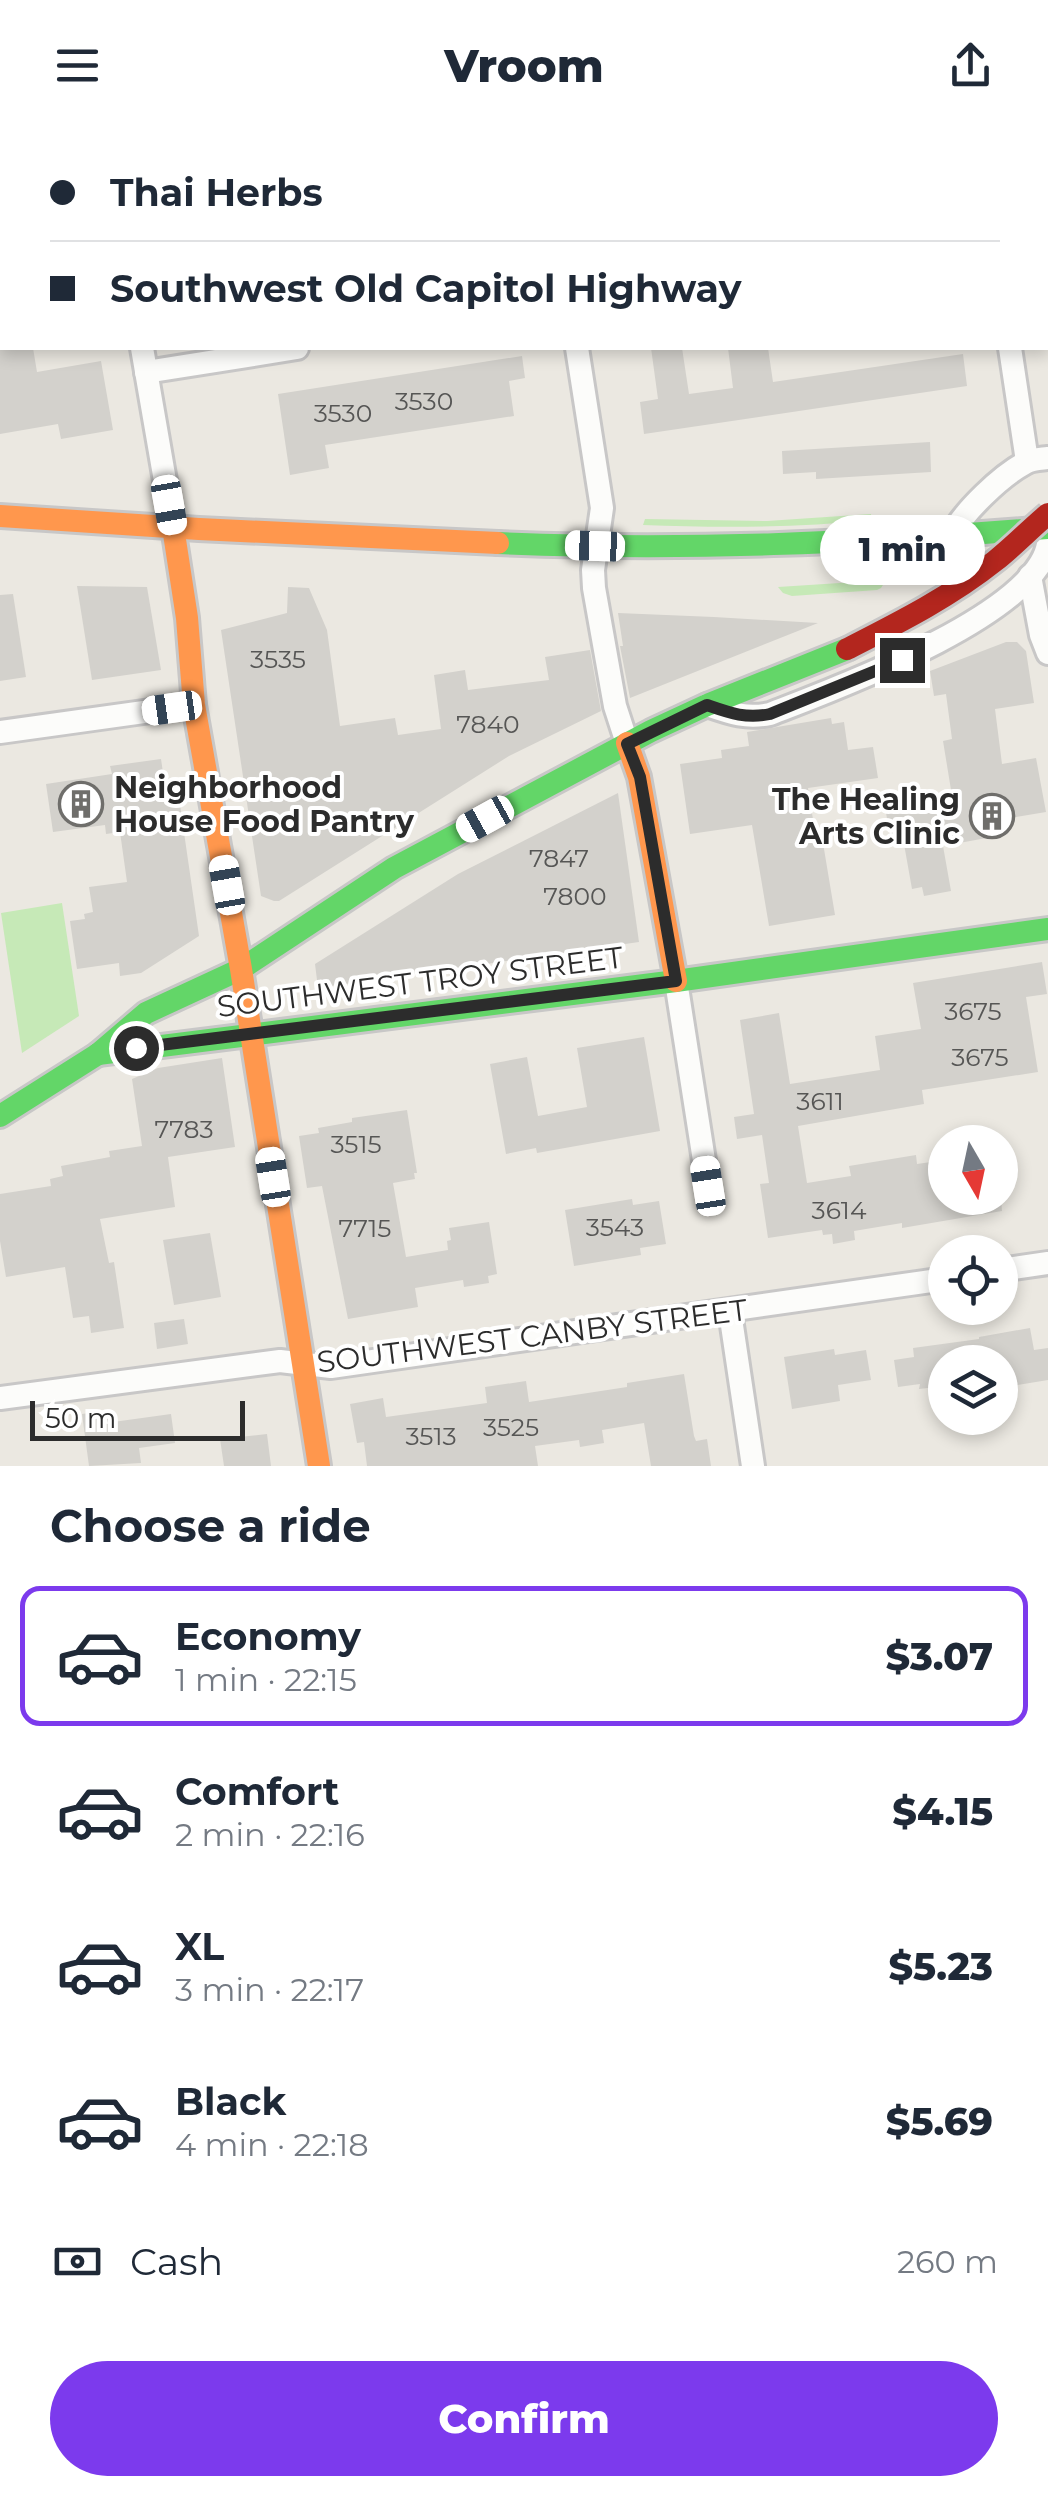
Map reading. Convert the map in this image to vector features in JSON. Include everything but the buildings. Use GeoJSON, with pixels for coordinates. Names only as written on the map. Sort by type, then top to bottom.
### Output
{"type":"FeatureCollection","features":[{"type":"Feature","properties":{"kind":"street"},"geometry":{"type":"LineString","coordinates":[[142,350],[187,618],[194,705],[242,969],[319,1466]]}},
{"type":"Feature","properties":{"kind":"street"},"geometry":{"type":"LineString","coordinates":[[146,372],[284,350]]}},
{"type":"Feature","properties":{"kind":"street"},"geometry":{"type":"LineString","coordinates":[[577,350],[602,508],[593,570],[599,616],[616,706],[640,777],[708,1186]]}},
{"type":"Feature","properties":{"kind":"street"},"geometry":{"type":"LineString","coordinates":[[951,536],[966,512],[1038,460],[1010,350]]}},
{"type":"Feature","properties":{"kind":"street"},"geometry":{"type":"LineString","coordinates":[[0,1116],[98,1054],[146,1013],[242,969],[394,868],[707,705],[847,649],[903,622],[996,560],[1048,514]]}},
{"type":"Feature","properties":{"kind":"street"},"geometry":{"type":"LineString","coordinates":[[0,516],[595,546],[764,546],[1048,528]]}},
{"type":"Feature","properties":{"kind":"street"},"geometry":{"type":"LineString","coordinates":[[707,705],[737,716],[770,714],[902,660],[1008,598],[1046,555],[1048,544]]}},
{"type":"Feature","properties":{"kind":"street"},"geometry":{"type":"LineString","coordinates":[[1030,576],[1040,636],[1048,653]]}},
{"type":"Feature","properties":{"kind":"street"},"geometry":{"type":"LineString","coordinates":[[0,732],[194,705]]}},
{"type":"Feature","properties":{"kind":"street","name":"SOUTHWEST TROY STREET"},"geometry":{"type":"LineString","coordinates":[[98,1054],[676,981],[1048,929]]}},
{"type":"Feature","properties":{"kind":"street"},"geometry":{"type":"LineString","coordinates":[[1018,1267],[1048,1263]]}},
{"type":"Feature","properties":{"kind":"street","name":"SOUTHWEST CANBY STREET"},"geometry":{"type":"LineString","coordinates":[[0,1398],[280,1361],[331,1368],[928,1282]]}},
{"type":"Feature","properties":{"kind":"street"},"geometry":{"type":"LineString","coordinates":[[730,1312],[754,1466]]}},
{"type":"Feature","properties":{"kind":"green space"},"geometry":{"type":"Polygon","coordinates":[[[871,514],[872,520],[815,525],[643,525],[645,519],[767,521],[871,514]]]}},
{"type":"Feature","properties":{"kind":"green space"},"geometry":{"type":"Polygon","coordinates":[[[886,580],[877,590],[792,596],[778,587],[886,580]]]}},
{"type":"Feature","properties":{"kind":"green space"},"geometry":{"type":"Polygon","coordinates":[[[62,903],[79,1016],[22,1053],[1,913],[62,903]]]}},
{"type":"Feature","properties":{"kind":"traffic: fast"},"geometry":{"type":"LineString","coordinates":[[498,543],[773,544],[1048,528]]}},
{"type":"Feature","properties":{"kind":"traffic: fast"},"geometry":{"type":"LineString","coordinates":[[0,1116],[98,1054],[146,1013],[241,969],[394,868],[651,731],[847,649]]}},
{"type":"Feature","properties":{"kind":"traffic: fast"},"geometry":{"type":"LineString","coordinates":[[98,1054],[676,981],[1048,929]]}},
{"type":"Feature","properties":{"kind":"traffic: slow"},"geometry":{"type":"LineString","coordinates":[[0,516],[498,543]]}},
{"type":"Feature","properties":{"kind":"traffic: slow"},"geometry":{"type":"LineString","coordinates":[[173,527],[187,618],[194,705],[241,969],[319,1466]]}},
{"type":"Feature","properties":{"kind":"traffic: slow"},"geometry":{"type":"LineString","coordinates":[[627,743],[639,777],[676,981]]}},
{"type":"Feature","properties":{"kind":"traffic: jam"},"geometry":{"type":"LineString","coordinates":[[847,649],[960,586],[1048,514]]}},
{"type":"Feature","properties":{"kind":"place","name":"Neighborhood House Food Pantry"},"geometry":{"type":"Point","coordinates":[81,804]}},
{"type":"Feature","properties":{"kind":"place","name":"The Healing Arts Clinic"},"geometry":{"type":"Point","coordinates":[992,816]}},
{"type":"Feature","properties":{"kind":"route"},"geometry":{"type":"LineString","coordinates":[[136,1048],[676,981],[640,777],[627,744],[707,705],[737,716],[770,714],[902,660]]}}]}
